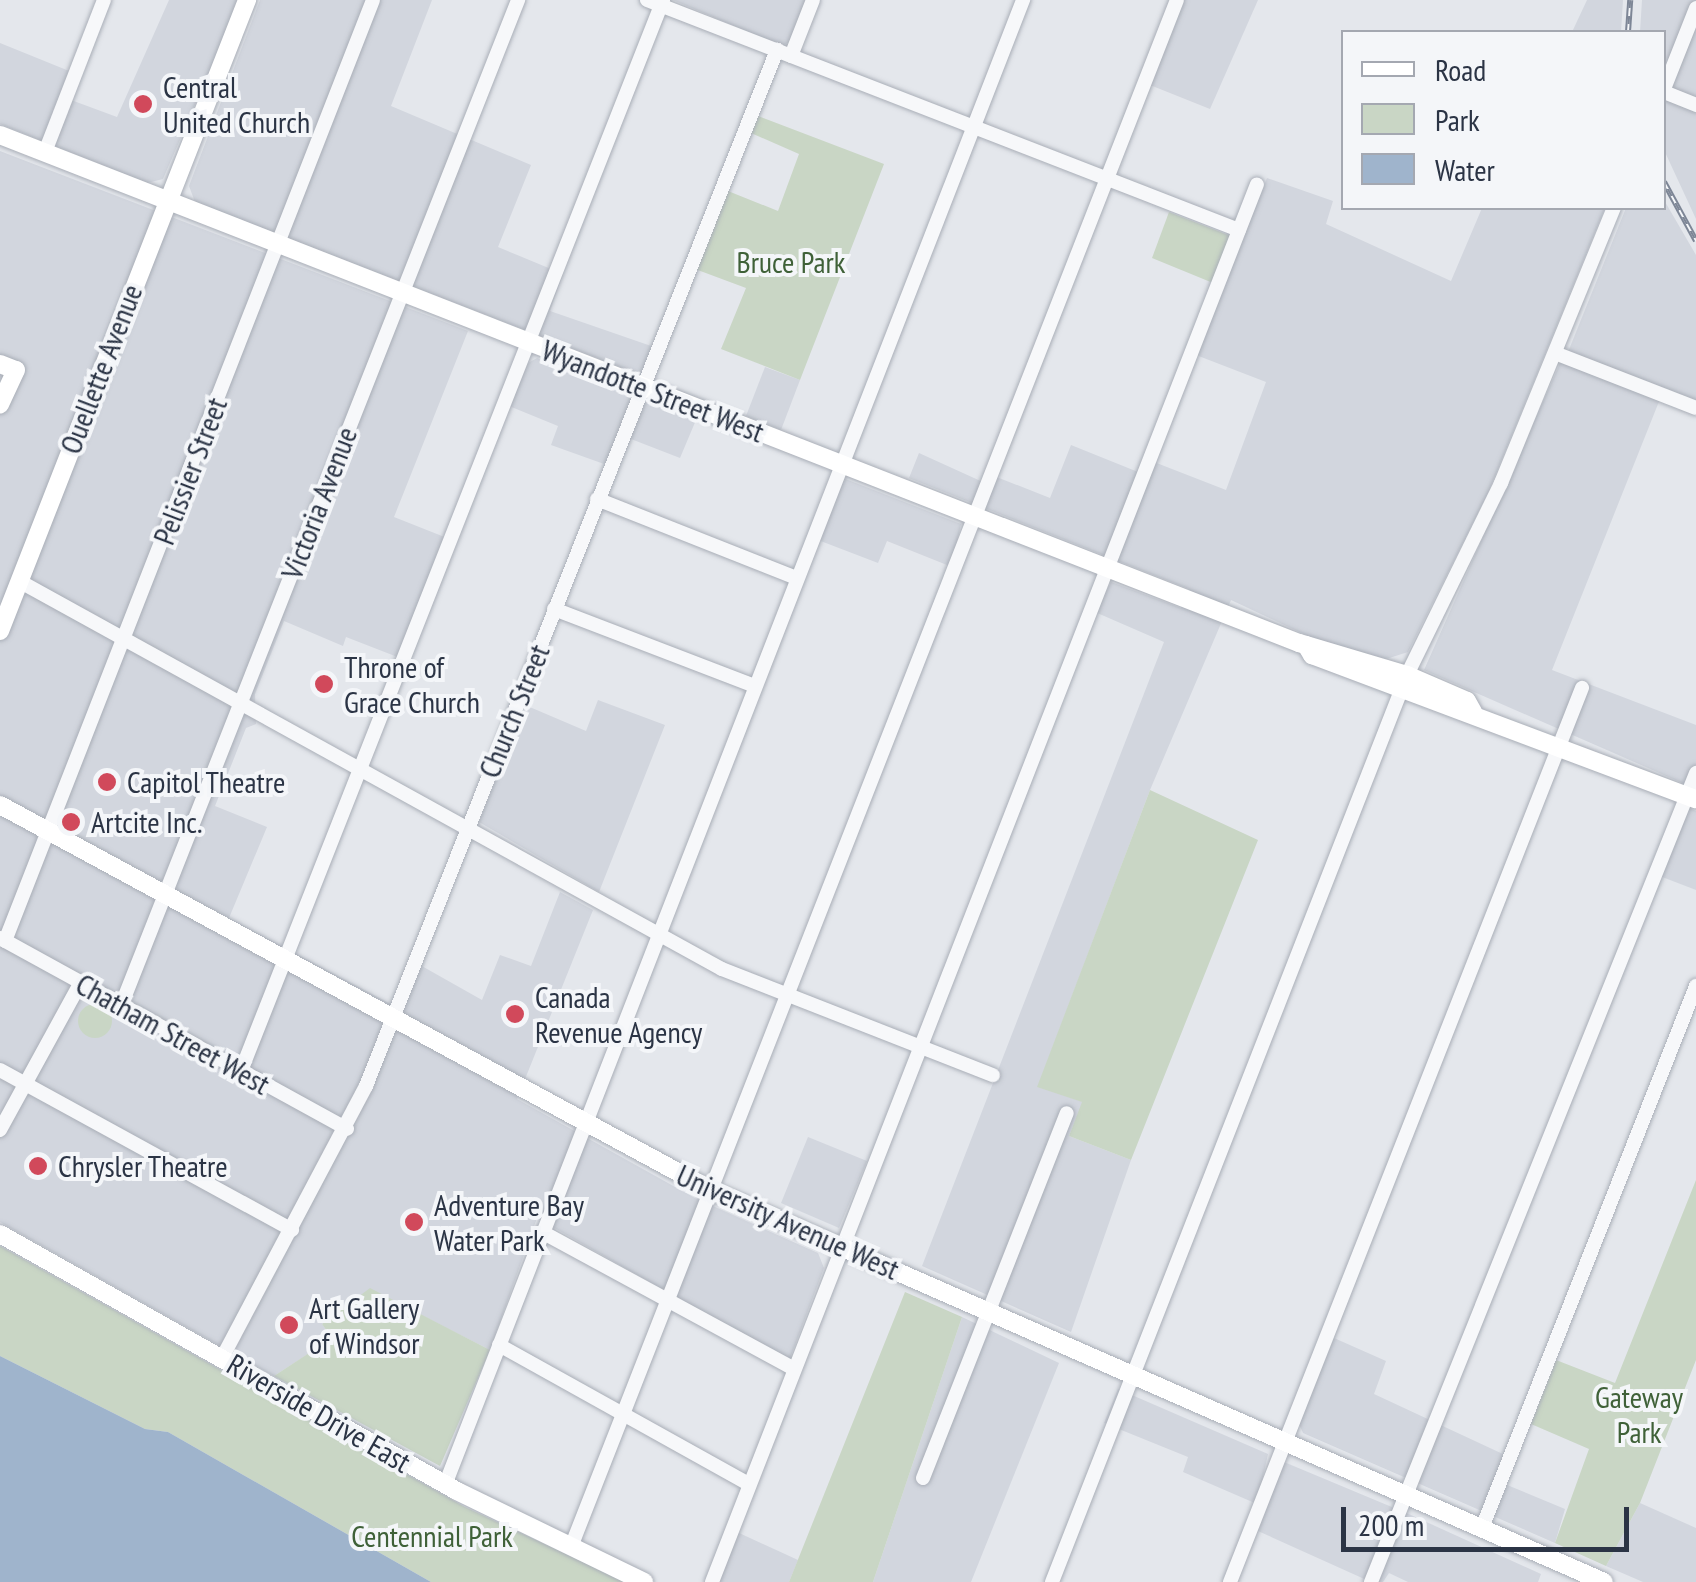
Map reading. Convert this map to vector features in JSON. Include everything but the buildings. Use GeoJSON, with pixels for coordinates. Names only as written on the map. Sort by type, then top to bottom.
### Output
{"type":"FeatureCollection","features":[{"type":"Feature","properties":{"kind":"main road","name":"Ouellette Avenue"},"geometry":{"type":"LineString","coordinates":[[0,631],[204,108],[220,52],[246,3]]}},
{"type":"Feature","properties":{"kind":"main road","name":"Wyandotte Street West"},"geometry":{"type":"LineString","coordinates":[[0,135],[1185,598],[1306,646],[1312,655],[1466,701],[1473,712],[1690,797]]}},
{"type":"Feature","properties":{"kind":"main road"},"geometry":{"type":"LineString","coordinates":[[0,364],[16,370],[0,404]]}},
{"type":"Feature","properties":{"kind":"main road"},"geometry":{"type":"LineString","coordinates":[[0,571],[19,581]]}},
{"type":"Feature","properties":{"kind":"main road","name":"University Avenue West"},"geometry":{"type":"LineString","coordinates":[[0,805],[583,1126],[712,1190],[1604,1582]]}},
{"type":"Feature","properties":{"kind":"main road","name":"Riverside Drive East"},"geometry":{"type":"LineString","coordinates":[[0,1234],[445,1484],[644,1582]]}},
{"type":"Feature","properties":{"kind":"street"},"geometry":{"type":"LineString","coordinates":[[44,152],[104,0]]}},
{"type":"Feature","properties":{"kind":"street","name":"Pelissier Street"},"geometry":{"type":"LineString","coordinates":[[2,940],[50,833],[374,0]]}},
{"type":"Feature","properties":{"kind":"street","name":"Victoria Avenue"},"geometry":{"type":"LineString","coordinates":[[121,1006],[518,0]]}},
{"type":"Feature","properties":{"kind":"street","name":"Church Street"},"geometry":{"type":"LineString","coordinates":[[222,1358],[346,1130],[642,387],[784,53],[812,0]]}},
{"type":"Feature","properties":{"kind":"street"},"geometry":{"type":"LineString","coordinates":[[445,1484],[1023,0]]}},
{"type":"Feature","properties":{"kind":"street"},"geometry":{"type":"LineString","coordinates":[[570,1547],[1177,0]]}},
{"type":"Feature","properties":{"kind":"street"},"geometry":{"type":"LineString","coordinates":[[241,1071],[657,2],[1239,230]]}},
{"type":"Feature","properties":{"kind":"street"},"geometry":{"type":"LineString","coordinates":[[1666,85],[1696,8]]}},
{"type":"Feature","properties":{"kind":"street"},"geometry":{"type":"LineString","coordinates":[[1666,91],[1696,105]]}},
{"type":"Feature","properties":{"kind":"street"},"geometry":{"type":"LineString","coordinates":[[712,1582],[839,1245],[1257,184]]}},
{"type":"Feature","properties":{"kind":"street"},"geometry":{"type":"LineString","coordinates":[[1052,1582],[1404,682],[1500,483],[1613,210]]}},
{"type":"Feature","properties":{"kind":"street"},"geometry":{"type":"LineString","coordinates":[[1554,352],[1696,408]]}},
{"type":"Feature","properties":{"kind":"street"},"geometry":{"type":"LineString","coordinates":[[598,499],[798,578]]}},
{"type":"Feature","properties":{"kind":"street"},"geometry":{"type":"LineString","coordinates":[[19,581],[658,934],[788,994],[993,1075]]}},
{"type":"Feature","properties":{"kind":"street"},"geometry":{"type":"LineString","coordinates":[[554,609],[755,686]]}},
{"type":"Feature","properties":{"kind":"street"},"geometry":{"type":"LineString","coordinates":[[1230,1582],[1582,688]]}},
{"type":"Feature","properties":{"kind":"street"},"geometry":{"type":"LineString","coordinates":[[1371,1582],[1690,797],[1696,773]]}},
{"type":"Feature","properties":{"kind":"street","name":"Chatham Street West"},"geometry":{"type":"LineString","coordinates":[[2,940],[346,1130]]}},
{"type":"Feature","properties":{"kind":"street"},"geometry":{"type":"LineString","coordinates":[[0,1130],[80,984]]}},
{"type":"Feature","properties":{"kind":"street"},"geometry":{"type":"LineString","coordinates":[[1482,1528],[1696,986]]}},
{"type":"Feature","properties":{"kind":"street"},"geometry":{"type":"LineString","coordinates":[[0,1070],[292,1230]]}},
{"type":"Feature","properties":{"kind":"street"},"geometry":{"type":"LineString","coordinates":[[923,1478],[1068,1113]]}},
{"type":"Feature","properties":{"kind":"street"},"geometry":{"type":"LineString","coordinates":[[542,1232],[793,1368]]}},
{"type":"Feature","properties":{"kind":"street"},"geometry":{"type":"LineString","coordinates":[[499,1345],[749,1484]]}},
{"type":"Feature","properties":{"kind":"shaded area"},"geometry":{"type":"Polygon","coordinates":[[[169,0],[240,0],[163,179],[147,183],[0,124],[0,43],[79,75],[71,100],[117,117],[169,0]]]}},
{"type":"Feature","properties":{"kind":"shaded area"},"geometry":{"type":"Polygon","coordinates":[[[260,0],[432,0],[391,106],[531,165],[498,247],[563,274],[550,311],[654,347],[641,375],[195,202],[189,186],[260,0]]]}},
{"type":"Feature","properties":{"kind":"shaded area"},"geometry":{"type":"Polygon","coordinates":[[[673,0],[807,0],[791,41],[782,46],[673,0]]]}},
{"type":"Feature","properties":{"kind":"shaded area"},"geometry":{"type":"Polygon","coordinates":[[[1183,0],[1258,0],[1210,109],[1150,85],[1183,0]]]}},
{"type":"Feature","properties":{"kind":"shaded area"},"geometry":{"type":"Polygon","coordinates":[[[1587,0],[1623,0],[1621,30],[1573,30],[1587,0]]]}},
{"type":"Feature","properties":{"kind":"shaded area"},"geometry":{"type":"Polygon","coordinates":[[[1642,0],[1696,0],[1696,219],[1666,154],[1666,30],[1640,30],[1642,0]]]}},
{"type":"Feature","properties":{"kind":"shaded area"},"geometry":{"type":"Polygon","coordinates":[[[0,151],[468,331],[394,517],[447,538],[400,658],[346,637],[343,646],[284,621],[255,694],[256,724],[246,728],[215,806],[267,827],[229,918],[402,1010],[420,965],[482,1000],[500,955],[531,966],[560,892],[593,910],[517,1099],[695,1198],[818,1253],[824,1268],[789,1361],[537,1218],[490,1350],[370,1289],[322,1324],[333,1338],[274,1376],[0,1222],[0,151]]]}},
{"type":"Feature","properties":{"kind":"shaded area"},"geometry":{"type":"Polygon","coordinates":[[[1267,178],[1333,201],[1326,224],[1451,281],[1481,210],[1604,210],[1488,493],[1408,652],[1383,660],[1308,636],[1231,600],[1150,790],[1038,1086],[1083,1102],[1069,1136],[1131,1160],[1071,1332],[922,1266],[1164,642],[1095,612],[1111,582],[1181,608],[1189,589],[909,478],[919,453],[985,483],[989,474],[1050,498],[1071,445],[1148,476],[1154,462],[1226,490],[1266,382],[1196,355],[1267,178]]]}},
{"type":"Feature","properties":{"kind":"shaded area"},"geometry":{"type":"Polygon","coordinates":[[[1666,203],[1696,255],[1696,406],[1568,352],[1625,210],[1666,210],[1666,203]]]}},
{"type":"Feature","properties":{"kind":"shaded area"},"geometry":{"type":"Polygon","coordinates":[[[537,358],[696,420],[680,458],[631,439],[618,469],[551,445],[558,426],[509,406],[528,363],[537,358]]]}},
{"type":"Feature","properties":{"kind":"shaded area"},"geometry":{"type":"Polygon","coordinates":[[[1561,361],[1660,399],[1552,670],[1696,725],[1696,789],[1424,670],[1561,361]]]}},
{"type":"Feature","properties":{"kind":"shaded area"},"geometry":{"type":"Polygon","coordinates":[[[765,367],[800,380],[781,430],[746,416],[765,367]]]}},
{"type":"Feature","properties":{"kind":"shaded area"},"geometry":{"type":"Polygon","coordinates":[[[843,478],[961,524],[952,567],[887,541],[878,563],[818,540],[843,478]]]}},
{"type":"Feature","properties":{"kind":"shaded area"},"geometry":{"type":"Polygon","coordinates":[[[598,700],[665,725],[599,892],[479,822],[525,705],[586,731],[598,700]]]}},
{"type":"Feature","properties":{"kind":"shaded area"},"geometry":{"type":"Polygon","coordinates":[[[1684,806],[1696,811],[1696,890],[1657,875],[1684,806]]]}},
{"type":"Feature","properties":{"kind":"shaded area"},"geometry":{"type":"Polygon","coordinates":[[[808,1137],[867,1161],[839,1228],[781,1203],[808,1137]]]}},
{"type":"Feature","properties":{"kind":"shaded area"},"geometry":{"type":"Polygon","coordinates":[[[962,1317],[1059,1363],[971,1582],[873,1582],[962,1317]]]}},
{"type":"Feature","properties":{"kind":"shaded area"},"geometry":{"type":"Polygon","coordinates":[[[1334,1338],[1386,1361],[1374,1394],[1505,1455],[1495,1480],[1565,1509],[1555,1543],[1303,1433],[1299,1424],[1334,1338]]]}},
{"type":"Feature","properties":{"kind":"shaded area"},"geometry":{"type":"Polygon","coordinates":[[[1118,1389],[1268,1454],[1257,1504],[1183,1472],[1188,1457],[1104,1423],[1118,1389]]]}},
{"type":"Feature","properties":{"kind":"shaded area"},"geometry":{"type":"Polygon","coordinates":[[[1284,1462],[1541,1574],[1538,1582],[1408,1582],[1389,1573],[1383,1582],[1371,1582],[1258,1531],[1284,1462]]]}},
{"type":"Feature","properties":{"kind":"shaded area"},"geometry":{"type":"Polygon","coordinates":[[[1640,1503],[1696,1528],[1696,1582],[1643,1582],[1606,1566],[1640,1503]]]}},
{"type":"Feature","properties":{"kind":"shaded area"},"geometry":{"type":"Polygon","coordinates":[[[737,1532],[798,1560],[789,1582],[718,1582],[737,1532]]]}},
{"type":"Feature","properties":{"kind":"green space","name":"Bruce Park"},"geometry":{"type":"Polygon","coordinates":[[[758,116],[884,164],[800,380],[721,349],[746,288],[695,269],[728,191],[778,211],[799,154],[751,133],[758,116]]]}},
{"type":"Feature","properties":{"kind":"green space"},"geometry":{"type":"Polygon","coordinates":[[[1169,212],[1231,236],[1213,283],[1152,258],[1169,212]]]}},
{"type":"Feature","properties":{"kind":"green space"},"geometry":{"type":"Polygon","coordinates":[[[1150,790],[1258,840],[1131,1160],[1069,1136],[1082,1102],[1037,1087],[1150,790]]]}},
{"type":"Feature","properties":{"kind":"green space"},"geometry":{"type":"Polygon","coordinates":[[[95,1004],[107,1009],[112,1021],[107,1033],[95,1038],[83,1033],[78,1021],[83,1009],[95,1004]]]}},
{"type":"Feature","properties":{"kind":"green space","name":"Gateway Park"},"geometry":{"type":"Polygon","coordinates":[[[1696,1180],[1696,1360],[1640,1503],[1606,1566],[1555,1543],[1589,1449],[1531,1424],[1556,1360],[1615,1383],[1696,1180]]]}},
{"type":"Feature","properties":{"kind":"green space","name":"Centennial Park"},"geometry":{"type":"Polygon","coordinates":[[[0,1246],[465,1507],[626,1582],[431,1582],[168,1432],[145,1429],[0,1356],[0,1246]]]}},
{"type":"Feature","properties":{"kind":"green space"},"geometry":{"type":"Polygon","coordinates":[[[370,1288],[490,1350],[440,1466],[274,1376],[332,1338],[322,1324],[370,1288]]]}},
{"type":"Feature","properties":{"kind":"green space"},"geometry":{"type":"Polygon","coordinates":[[[905,1292],[962,1317],[873,1582],[789,1582],[905,1292]]]}},
{"type":"Feature","properties":{"kind":"water"},"geometry":{"type":"Polygon","coordinates":[[[0,1356],[145,1429],[168,1432],[431,1582],[0,1582],[0,1356]]]}},
{"type":"Feature","properties":{"kind":"railway"},"geometry":{"type":"LineString","coordinates":[[1628,30],[1630,0]]}},
{"type":"Feature","properties":{"kind":"railway"},"geometry":{"type":"LineString","coordinates":[[1666,186],[1696,241]]}},
{"type":"Feature","properties":{"kind":"place","name":"Central United Church"},"geometry":{"type":"Point","coordinates":[143,104]}},
{"type":"Feature","properties":{"kind":"place","name":"Throne of Grace Church"},"geometry":{"type":"Point","coordinates":[324,684]}},
{"type":"Feature","properties":{"kind":"place","name":"Capitol Theatre"},"geometry":{"type":"Point","coordinates":[107,782]}},
{"type":"Feature","properties":{"kind":"place","name":"Artcite Inc."},"geometry":{"type":"Point","coordinates":[71,822]}},
{"type":"Feature","properties":{"kind":"place","name":"Canada Revenue Agency"},"geometry":{"type":"Point","coordinates":[515,1014]}},
{"type":"Feature","properties":{"kind":"place","name":"Chrysler Theatre"},"geometry":{"type":"Point","coordinates":[38,1166]}},
{"type":"Feature","properties":{"kind":"place","name":"Adventure Bay Water Park"},"geometry":{"type":"Point","coordinates":[414,1222]}},
{"type":"Feature","properties":{"kind":"place","name":"Art Gallery of Windsor"},"geometry":{"type":"Point","coordinates":[289,1325]}}]}
